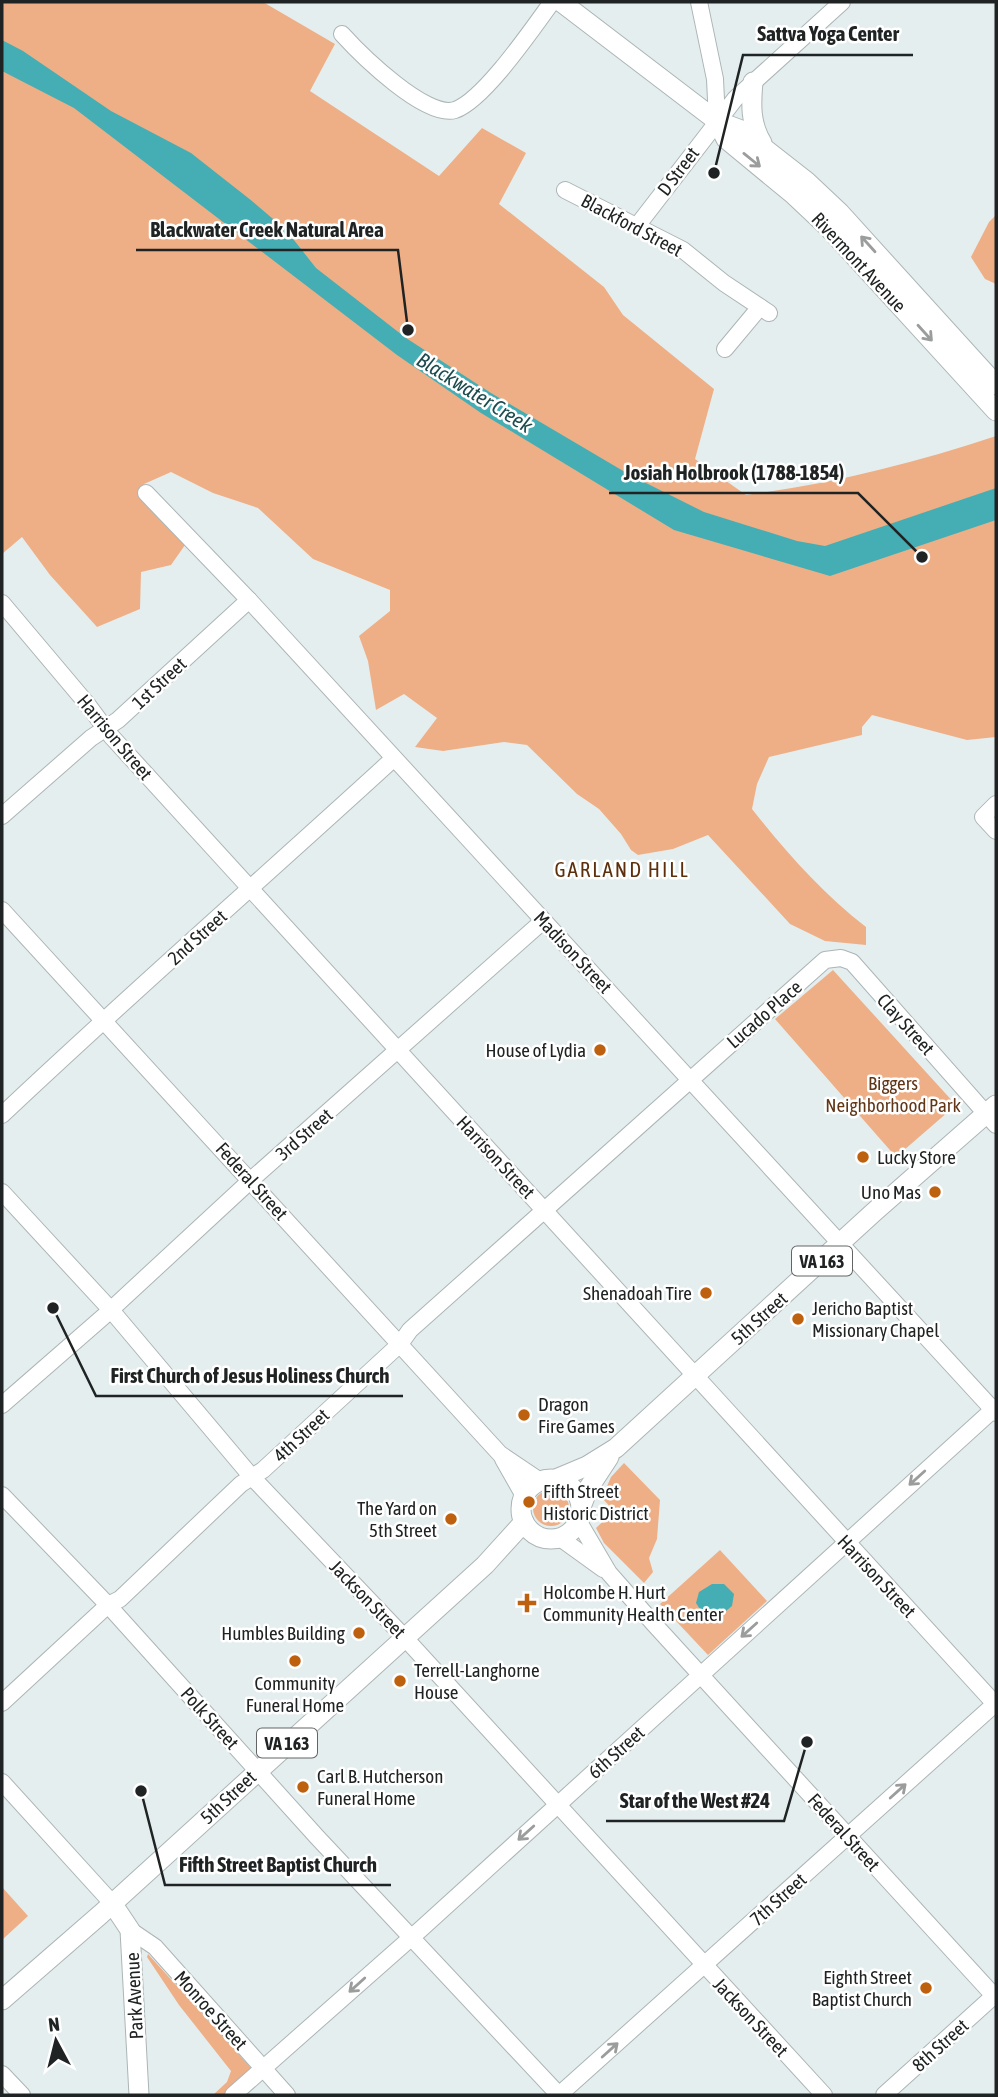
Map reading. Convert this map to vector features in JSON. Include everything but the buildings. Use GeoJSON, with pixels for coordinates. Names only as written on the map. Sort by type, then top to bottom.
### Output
{"type":"FeatureCollection","features":[{"type":"Feature","properties":{"kind":"main road","name":"Rivermont Avenue"},"geometry":{"type":"LineString","coordinates":[[561,2],[717,121],[741,130],[765,147],[800,188],[827,226],[996,411]]}},
{"type":"Feature","properties":{"kind":"main road"},"geometry":{"type":"LineString","coordinates":[[753,82],[751,109],[754,126],[765,147]]}},
{"type":"Feature","properties":{"kind":"main road","name":"Rivermont Avenue"},"geometry":{"type":"LineString","coordinates":[[717,121],[726,139],[840,213],[996,385]]}},
{"type":"Feature","properties":{"kind":"main road","name":"5th Street"},"geometry":{"type":"LineString","coordinates":[[548,1480],[587,1466],[616,1448],[842,1243],[993,1115]]}},
{"type":"Feature","properties":{"kind":"main road","name":"5th Street"},"geometry":{"type":"LineString","coordinates":[[580,1514],[596,1476],[616,1448]]}},
{"type":"Feature","properties":{"kind":"main road"},"geometry":{"type":"LineString","coordinates":[[548,1480],[570,1486],[580,1499],[580,1514],[574,1529],[560,1538],[549,1539],[531,1529],[521,1509],[528,1490],[548,1480]]}},
{"type":"Feature","properties":{"kind":"main road","name":"5th Street"},"geometry":{"type":"LineString","coordinates":[[2,2000],[113,1903],[485,1565],[531,1529]]}},
{"type":"Feature","properties":{"kind":"main road","name":"Park Avenue"},"geometry":{"type":"LineString","coordinates":[[113,1903],[131,1930],[139,2095]]}},
{"type":"Feature","properties":{"kind":"street"},"geometry":{"type":"LineString","coordinates":[[342,34],[396,85],[436,109],[455,110],[473,98],[496,75],[552,2]]}},
{"type":"Feature","properties":{"kind":"street"},"geometry":{"type":"LineString","coordinates":[[699,2],[715,79],[717,121]]}},
{"type":"Feature","properties":{"kind":"street","name":"D Street"},"geometry":{"type":"LineString","coordinates":[[637,226],[717,121],[753,82],[842,2]]}},
{"type":"Feature","properties":{"kind":"street","name":"Blackford Street"},"geometry":{"type":"LineString","coordinates":[[565,190],[684,250],[730,288],[765,310],[725,349]]}},
{"type":"Feature","properties":{"kind":"street","name":"Madison Street"},"geometry":{"type":"LineString","coordinates":[[145,493],[250,600],[393,759],[691,1078],[995,1410]]}},
{"type":"Feature","properties":{"kind":"street","name":"1st Street"},"geometry":{"type":"LineString","coordinates":[[2,816],[105,728],[118,720],[250,600]]}},
{"type":"Feature","properties":{"kind":"street","name":"Harrison Street"},"geometry":{"type":"LineString","coordinates":[[2,603],[105,728],[250,889],[996,1704]]}},
{"type":"Feature","properties":{"kind":"street","name":"2nd Street"},"geometry":{"type":"LineString","coordinates":[[2,1115],[393,759]]}},
{"type":"Feature","properties":{"kind":"street"},"geometry":{"type":"LineString","coordinates":[[996,804],[983,817],[996,831]]}},
{"type":"Feature","properties":{"kind":"street","name":"Federal Street"},"geometry":{"type":"LineString","coordinates":[[2,910],[500,1454],[524,1496]]}},
{"type":"Feature","properties":{"kind":"street","name":"3rd Street"},"geometry":{"type":"LineString","coordinates":[[2,1405],[544,920]]}},
{"type":"Feature","properties":{"kind":"street","name":"Lucado Place"},"geometry":{"type":"LineString","coordinates":[[691,1078],[825,960],[841,958]]}},
{"type":"Feature","properties":{"kind":"street","name":"Clay Street"},"geometry":{"type":"LineString","coordinates":[[841,958],[852,962],[993,1115]]}},
{"type":"Feature","properties":{"kind":"street","name":"4th Street"},"geometry":{"type":"LineString","coordinates":[[2,1703],[251,1476],[273,1461],[400,1344],[410,1330],[691,1078]]}},
{"type":"Feature","properties":{"kind":"street","name":"Jackson Street"},"geometry":{"type":"LineString","coordinates":[[2,1192],[111,1310],[251,1476],[405,1638],[824,2095]]}},
{"type":"Feature","properties":{"kind":"street","name":"6th Street"},"geometry":{"type":"LineString","coordinates":[[233,2095],[995,1410]]}},
{"type":"Feature","properties":{"kind":"street","name":"Federal Street"},"geometry":{"type":"LineString","coordinates":[[500,1454],[548,1480]]}},
{"type":"Feature","properties":{"kind":"street","name":"Polk Street"},"geometry":{"type":"LineString","coordinates":[[2,1495],[108,1605],[257,1770],[559,2095]]}},
{"type":"Feature","properties":{"kind":"street","name":"Federal Street"},"geometry":{"type":"LineString","coordinates":[[580,1514],[609,1573]]}},
{"type":"Feature","properties":{"kind":"street","name":"Federal Street"},"geometry":{"type":"LineString","coordinates":[[560,1538],[609,1573],[699,1675],[996,1996]]}},
{"type":"Feature","properties":{"kind":"street","name":"7th Street"},"geometry":{"type":"LineString","coordinates":[[559,2095],[996,1704]]}},
{"type":"Feature","properties":{"kind":"street"},"geometry":{"type":"LineString","coordinates":[[2,1782],[113,1903]]}},
{"type":"Feature","properties":{"kind":"street","name":"Monroe Street"},"geometry":{"type":"LineString","coordinates":[[131,1930],[155,1947],[287,2095]]}},
{"type":"Feature","properties":{"kind":"street","name":"8th Street"},"geometry":{"type":"LineString","coordinates":[[884,2095],[996,1996]]}},
{"type":"Feature","properties":{"kind":"street"},"geometry":{"type":"LineString","coordinates":[[2,2074],[22,2095]]}},
{"type":"Feature","properties":{"kind":"green space"},"geometry":{"type":"Polygon","coordinates":[[[2,2],[263,2],[335,44],[310,91],[439,176],[482,128],[526,153],[499,204],[604,287],[623,315],[714,389],[695,459],[746,495],[872,472],[996,436],[996,737],[967,740],[872,715],[862,727],[862,735],[769,757],[757,784],[752,809],[805,871],[866,927],[866,945],[825,941],[790,924],[708,835],[673,849],[638,855],[631,850],[599,809],[577,794],[527,745],[504,742],[443,751],[415,747],[437,718],[404,694],[376,710],[368,661],[359,636],[390,611],[390,590],[313,559],[258,508],[213,493],[171,472],[144,484],[185,545],[171,565],[141,572],[140,609],[97,627],[50,575],[22,537],[2,554],[2,2]]]}},
{"type":"Feature","properties":{"kind":"green space"},"geometry":{"type":"Polygon","coordinates":[[[996,215],[996,284],[985,279],[971,257],[989,222],[996,215]]]}},
{"type":"Feature","properties":{"kind":"green space","name":"Biggers Neighborhood Park"},"geometry":{"type":"Polygon","coordinates":[[[833,970],[956,1105],[896,1157],[775,1019],[833,970]]]}},
{"type":"Feature","properties":{"kind":"green space"},"geometry":{"type":"Polygon","coordinates":[[[624,1463],[660,1500],[657,1539],[649,1558],[653,1572],[644,1583],[604,1543],[596,1528],[614,1511],[602,1498],[611,1477],[624,1463]]]}},
{"type":"Feature","properties":{"kind":"green space"},"geometry":{"type":"Polygon","coordinates":[[[551,1490],[564,1495],[569,1508],[564,1521],[551,1526],[538,1521],[533,1508],[538,1495],[551,1490]]]}},
{"type":"Feature","properties":{"kind":"green space"},"geometry":{"type":"Polygon","coordinates":[[[720,1550],[767,1601],[708,1655],[660,1604],[720,1550]]]}},
{"type":"Feature","properties":{"kind":"green space"},"geometry":{"type":"Polygon","coordinates":[[[2,1887],[28,1916],[2,1940],[2,1887]]]}},
{"type":"Feature","properties":{"kind":"green space"},"geometry":{"type":"Polygon","coordinates":[[[148,1954],[253,2070],[229,2095],[213,2095],[227,2082],[231,2071],[179,2005],[147,1957],[148,1954]]]}},
{"type":"Feature","properties":{"kind":"water","name":"Blackwater Creek"},"geometry":{"type":"Polygon","coordinates":[[[2,40],[23,51],[111,111],[191,153],[286,230],[316,268],[406,338],[491,393],[630,475],[704,512],[797,541],[825,546],[996,488],[996,520],[830,576],[674,530],[481,413],[397,355],[74,108],[2,71],[2,40]]]}},
{"type":"Feature","properties":{"kind":"water"},"geometry":{"type":"Polygon","coordinates":[[[712,1584],[724,1584],[734,1594],[732,1606],[720,1616],[705,1617],[696,1603],[699,1592],[712,1584]]]}},
{"type":"Feature","properties":{"kind":"place","name":"Sattva Yoga Center"},"geometry":{"type":"Point","coordinates":[714,173]}},
{"type":"Feature","properties":{"kind":"place","name":"Blackwater Creek Natural Area"},"geometry":{"type":"Point","coordinates":[408,330]}},
{"type":"Feature","properties":{"kind":"place","name":"Josiah Holbrook (1788-1854)"},"geometry":{"type":"Point","coordinates":[922,557]}},
{"type":"Feature","properties":{"kind":"place","name":"House of Lydia"},"geometry":{"type":"Point","coordinates":[600,1050]}},
{"type":"Feature","properties":{"kind":"place","name":"Lucky Store"},"geometry":{"type":"Point","coordinates":[863,1157]}},
{"type":"Feature","properties":{"kind":"place","name":"Uno Mas"},"geometry":{"type":"Point","coordinates":[935,1192]}},
{"type":"Feature","properties":{"kind":"place","name":"Shenadoah Tire"},"geometry":{"type":"Point","coordinates":[706,1293]}},
{"type":"Feature","properties":{"kind":"place","name":"First Church of Jesus Holiness Church"},"geometry":{"type":"Point","coordinates":[53,1308]}},
{"type":"Feature","properties":{"kind":"place","name":"Jericho Baptist Missionary Chapel"},"geometry":{"type":"Point","coordinates":[798,1319]}},
{"type":"Feature","properties":{"kind":"place","name":"Dragon Fire Games"},"geometry":{"type":"Point","coordinates":[524,1415]}},
{"type":"Feature","properties":{"kind":"place","name":"Fifth Street Historic District"},"geometry":{"type":"Point","coordinates":[529,1502]}},
{"type":"Feature","properties":{"kind":"place","name":"The Yard on 5th Street"},"geometry":{"type":"Point","coordinates":[451,1519]}},
{"type":"Feature","properties":{"kind":"place","name":"Holcombe H. Hurt Community Health Center"},"geometry":{"type":"Point","coordinates":[527,1603]}},
{"type":"Feature","properties":{"kind":"place","name":"Humbles Building"},"geometry":{"type":"Point","coordinates":[359,1633]}},
{"type":"Feature","properties":{"kind":"place","name":"Community Funeral Home"},"geometry":{"type":"Point","coordinates":[295,1661]}},
{"type":"Feature","properties":{"kind":"place","name":"Terrell-Langhorne House"},"geometry":{"type":"Point","coordinates":[400,1681]}},
{"type":"Feature","properties":{"kind":"place","name":"Star of the West #24"},"geometry":{"type":"Point","coordinates":[807,1742]}},
{"type":"Feature","properties":{"kind":"place","name":"Carl B. Hutcherson Funeral Home"},"geometry":{"type":"Point","coordinates":[303,1787]}},
{"type":"Feature","properties":{"kind":"place","name":"Fifth Street Baptist Church"},"geometry":{"type":"Point","coordinates":[141,1791]}},
{"type":"Feature","properties":{"kind":"place","name":"Eighth Street Baptist Church"},"geometry":{"type":"Point","coordinates":[926,1988]}},
{"type":"Feature","properties":{"kind":"district","name":"GARLAND HILL"},"geometry":{"type":"Point","coordinates":[622,869]}}]}
